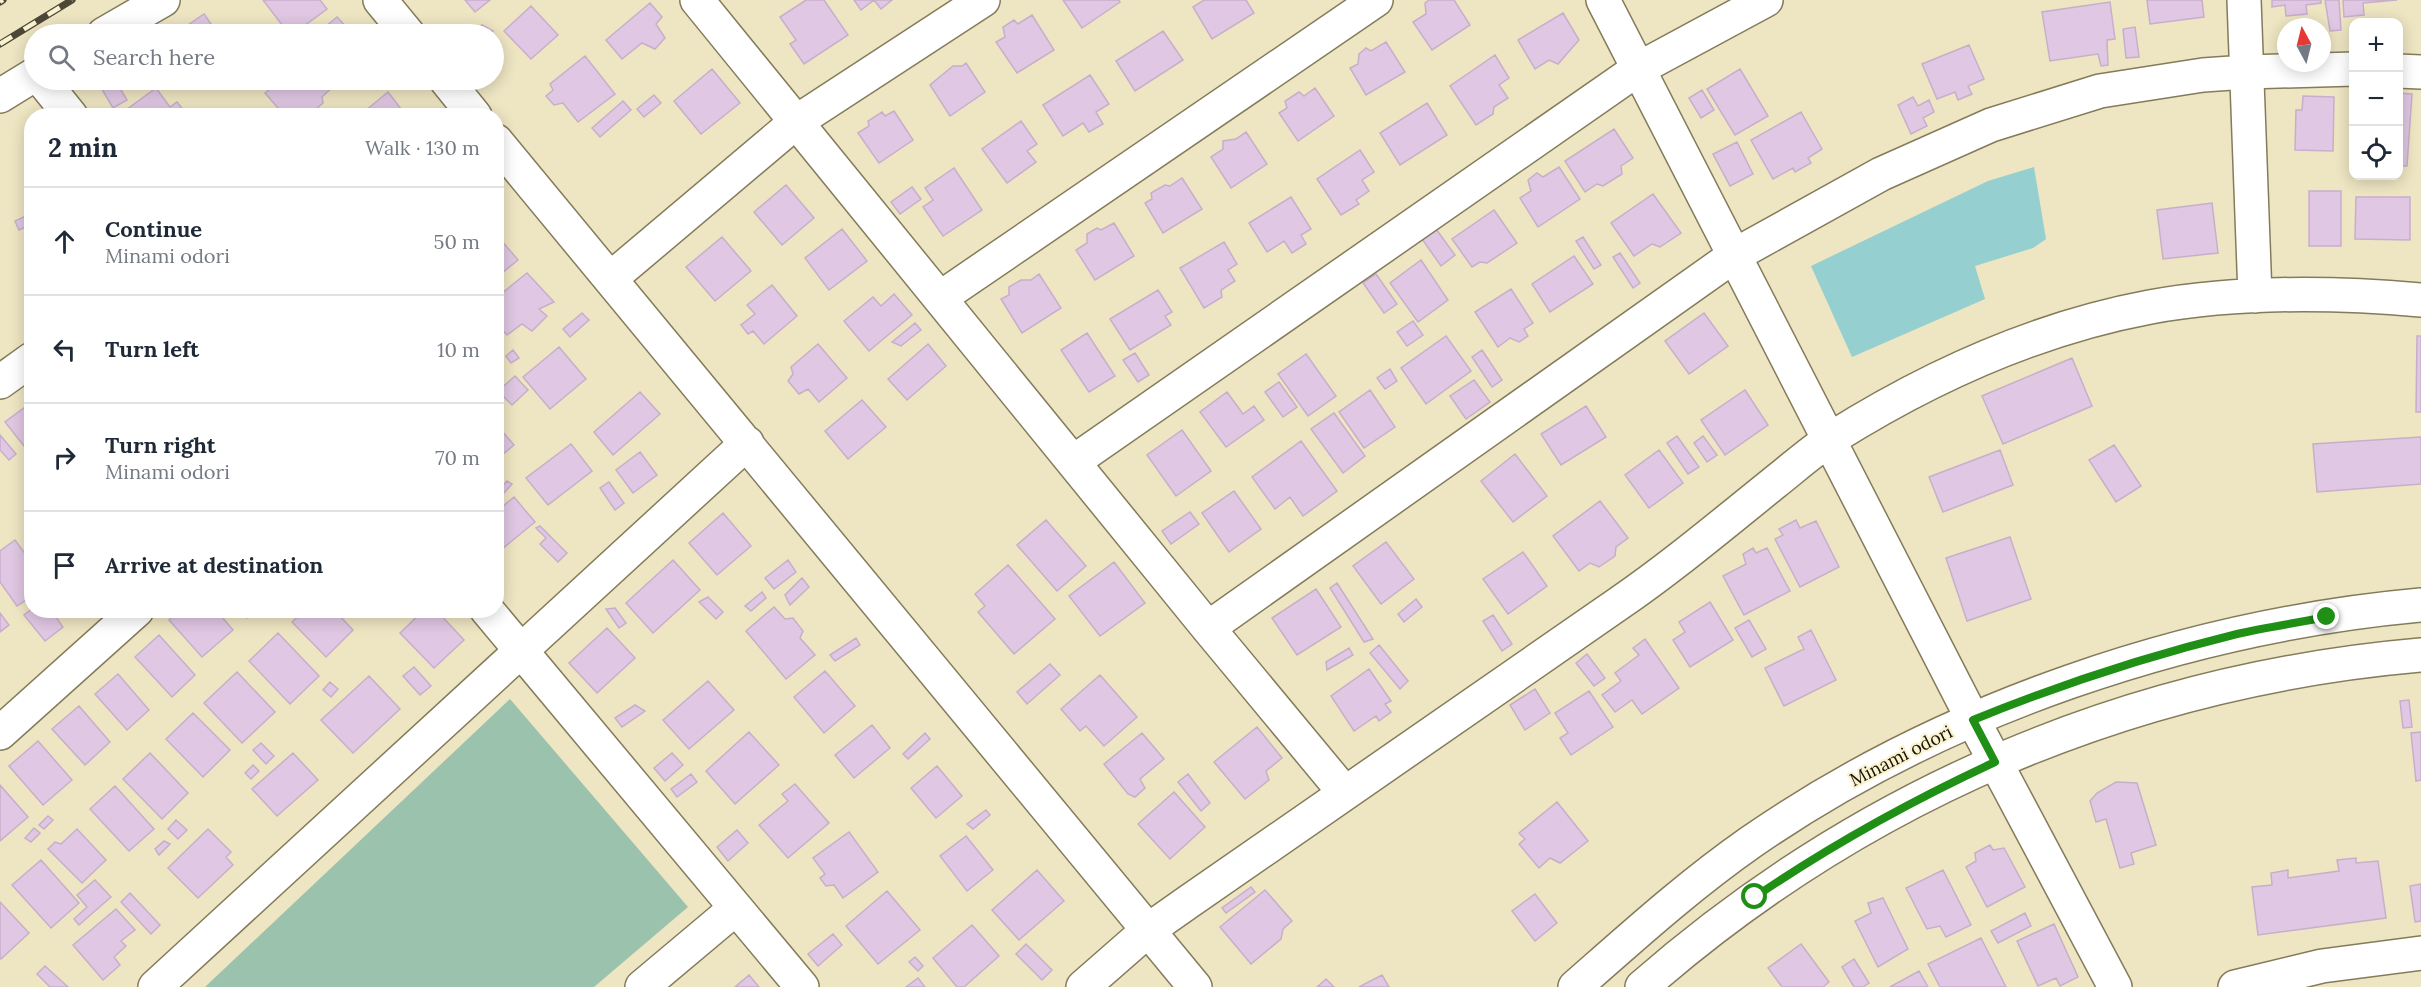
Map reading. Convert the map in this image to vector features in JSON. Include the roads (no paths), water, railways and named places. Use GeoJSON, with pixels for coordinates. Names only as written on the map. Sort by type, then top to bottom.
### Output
{"type":"FeatureCollection","features":[{"type":"Feature","properties":{"kind":"street"},"geometry":{"type":"LineString","coordinates":[[121,24],[163,0]]}},
{"type":"Feature","properties":{"kind":"street"},"geometry":{"type":"LineString","coordinates":[[380,0],[400,24]]}},
{"type":"Feature","properties":{"kind":"street"},"geometry":{"type":"LineString","coordinates":[[696,0],[1344,792]]}},
{"type":"Feature","properties":{"kind":"street"},"geometry":{"type":"LineString","coordinates":[[610,279],[796,122],[983,0]]}},
{"type":"Feature","properties":{"kind":"street"},"geometry":{"type":"LineString","coordinates":[[940,298],[1376,0]]}},
{"type":"Feature","properties":{"kind":"street"},"geometry":{"type":"LineString","coordinates":[[1603,0],[1973,720],[2115,987]]}},
{"type":"Feature","properties":{"kind":"street"},"geometry":{"type":"LineString","coordinates":[[1073,462],[1638,69],[1766,0]]}},
{"type":"Feature","properties":{"kind":"street"},"geometry":{"type":"LineString","coordinates":[[2244,0],[2255,296]]}},
{"type":"Feature","properties":{"kind":"street"},"geometry":{"type":"LineString","coordinates":[[1208,628],[1735,255],[1881,174],[1991,125],[2100,91],[2151,82],[2246,72],[2349,69]]}},
{"type":"Feature","properties":{"kind":"street"},"geometry":{"type":"LineString","coordinates":[[2403,71],[2421,72]]}},
{"type":"Feature","properties":{"kind":"street"},"geometry":{"type":"LineString","coordinates":[[0,96],[24,81]]}},
{"type":"Feature","properties":{"kind":"street"},"geometry":{"type":"LineString","coordinates":[[50,90],[65,108]]}},
{"type":"Feature","properties":{"kind":"street"},"geometry":{"type":"LineString","coordinates":[[454,90],[469,108]]}},
{"type":"Feature","properties":{"kind":"street"},"geometry":{"type":"LineString","coordinates":[[504,151],[1195,987]]}},
{"type":"Feature","properties":{"kind":"street"},"geometry":{"type":"LineString","coordinates":[[1083,987],[1147,931],[1344,792],[1444,726],[1623,601],[1830,439],[1923,387],[1983,359],[2062,330],[2152,307],[2255,296],[2359,295],[2421,300]]}},
{"type":"Feature","properties":{"kind":"street"},"geometry":{"type":"LineString","coordinates":[[0,382],[24,365]]}},
{"type":"Feature","properties":{"kind":"street"},"geometry":{"type":"LineString","coordinates":[[155,987],[747,443]]}},
{"type":"Feature","properties":{"kind":"street","name":"Minami odori"},"geometry":{"type":"LineString","coordinates":[[1575,987],[1669,904],[1753,840],[1845,784],[1910,749],[1973,720],[2044,692],[2187,647],[2327,617],[2421,605]]}},
{"type":"Feature","properties":{"kind":"street"},"geometry":{"type":"LineString","coordinates":[[0,733],[128,618]]}},
{"type":"Feature","properties":{"kind":"street"},"geometry":{"type":"LineString","coordinates":[[494,618],[802,987]]}},
{"type":"Feature","properties":{"kind":"street"},"geometry":{"type":"LineString","coordinates":[[1642,987],[1746,903],[1810,859],[1894,812],[1995,762],[2064,733],[2202,691],[2294,671],[2381,658],[2421,655]]}},
{"type":"Feature","properties":{"kind":"street"},"geometry":{"type":"LineString","coordinates":[[642,987],[736,908]]}},
{"type":"Feature","properties":{"kind":"street"},"geometry":{"type":"LineString","coordinates":[[2235,987],[2322,966],[2421,953]]}},
{"type":"Feature","properties":{"kind":"water"},"geometry":{"type":"Polygon","coordinates":[[[2034,167],[2046,239],[2033,248],[1975,266],[1985,299],[1852,357],[1811,266],[1988,181],[2034,167]]]}},
{"type":"Feature","properties":{"kind":"railway"},"geometry":{"type":"LineString","coordinates":[[33,24],[72,0]]}},
{"type":"Feature","properties":{"kind":"railway"},"geometry":{"type":"LineString","coordinates":[[0,44],[24,29]]}}]}
